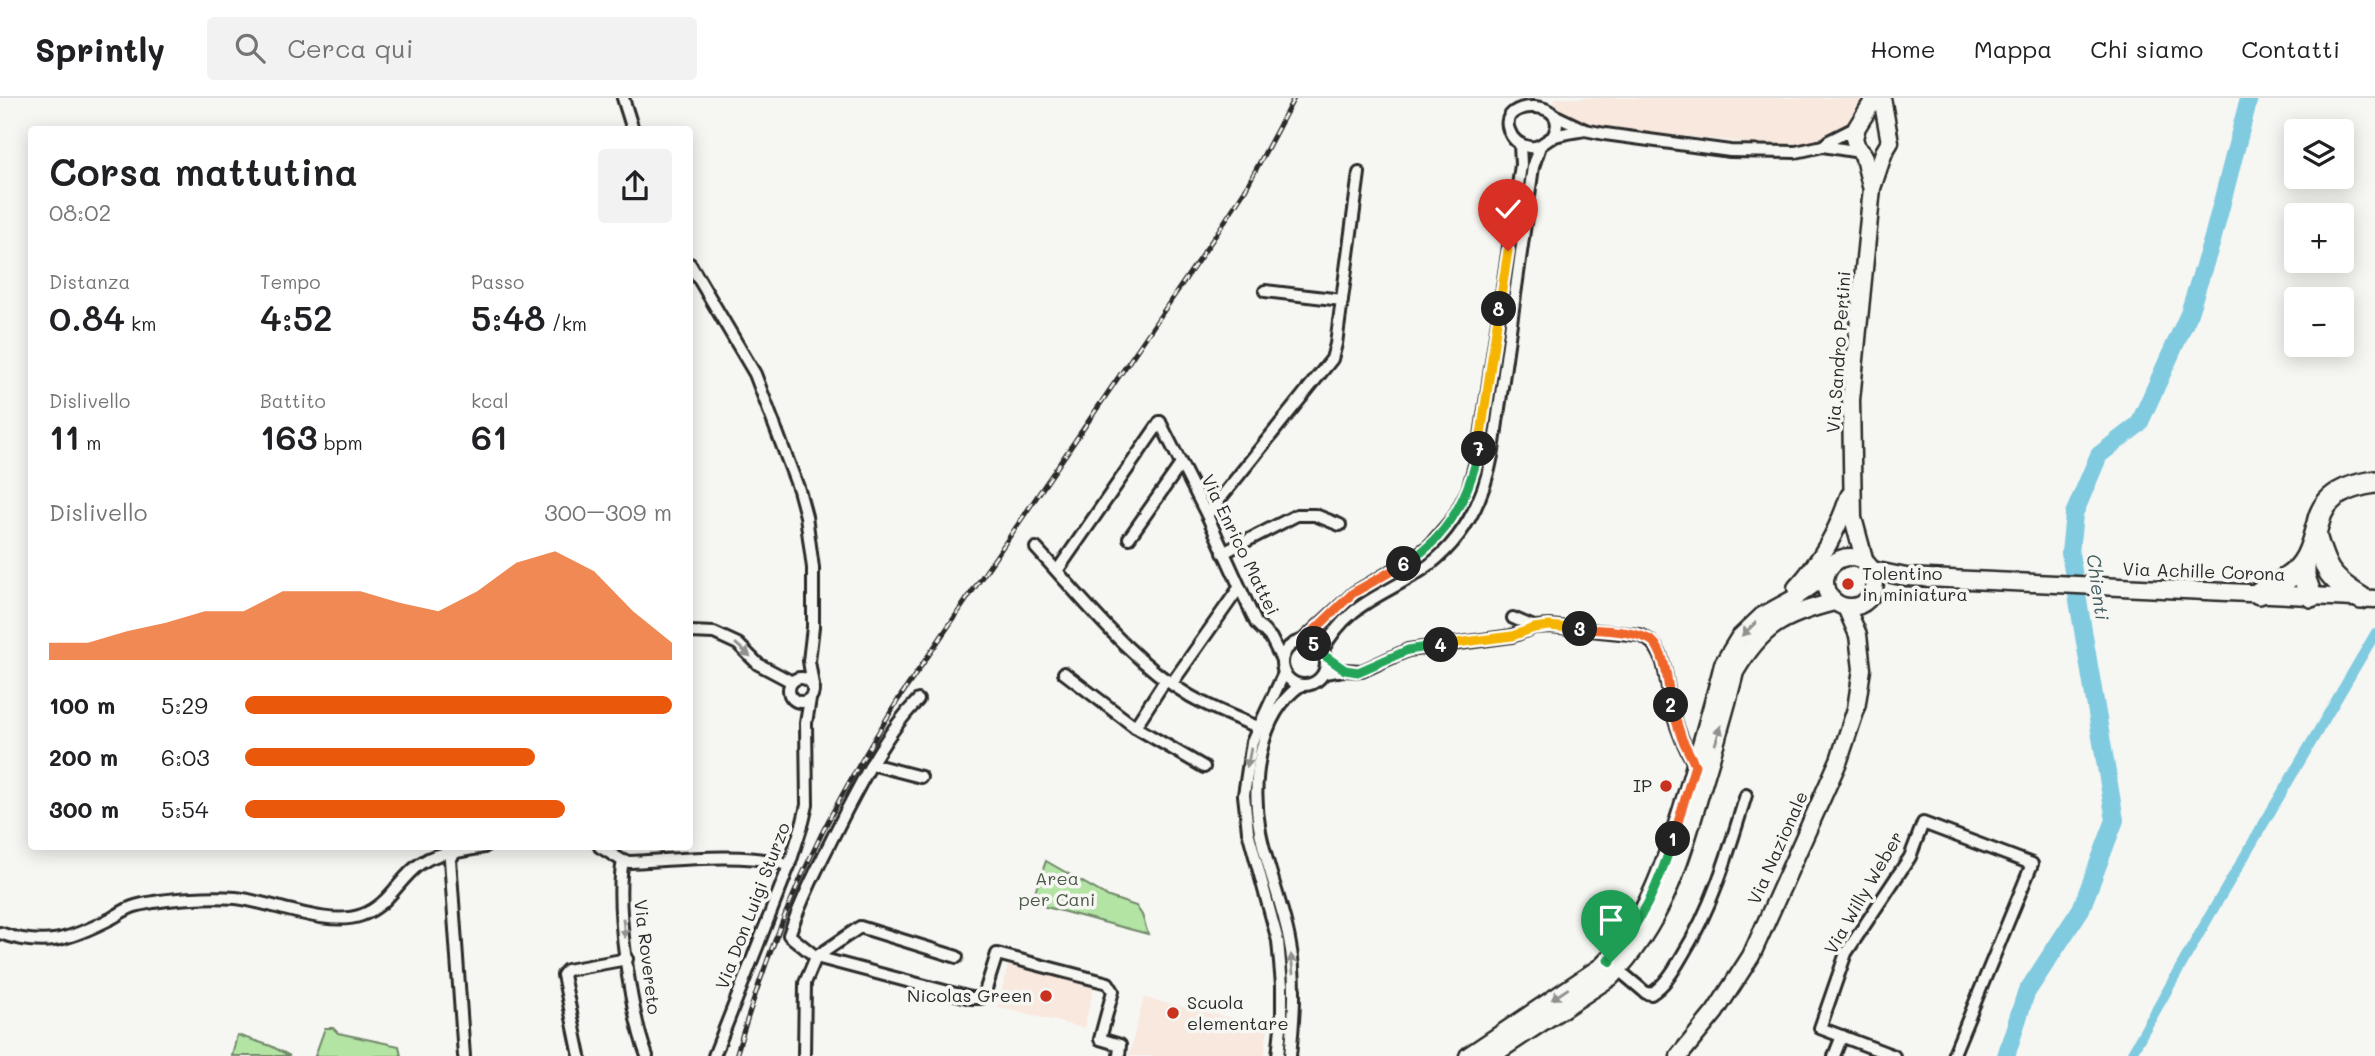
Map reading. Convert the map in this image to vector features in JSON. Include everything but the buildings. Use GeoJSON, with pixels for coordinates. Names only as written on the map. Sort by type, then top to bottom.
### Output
{"type":"FeatureCollection","features":[{"type":"Feature","properties":{"kind":"highway"},"geometry":{"type":"LineString","coordinates":[[2311,596],[2304,577],[2314,564],[2318,519],[2331,498],[2343,490],[2359,484],[2374,483]]}},
{"type":"Feature","properties":{"kind":"highway"},"geometry":{"type":"LineString","coordinates":[[2259,593],[2314,564]]}},
{"type":"Feature","properties":{"kind":"highway"},"geometry":{"type":"LineString","coordinates":[[2314,564],[2342,586],[2368,598]]}},
{"type":"Feature","properties":{"kind":"main road"},"geometry":{"type":"LineString","coordinates":[[1859,125],[1875,98]]}},
{"type":"Feature","properties":{"kind":"main road","name":"Via Sandro Pertini"},"geometry":{"type":"LineString","coordinates":[[1842,558],[1853,518],[1851,400],[1872,188],[1891,136],[1886,125],[1882,98]]}},
{"type":"Feature","properties":{"kind":"main road"},"geometry":{"type":"LineString","coordinates":[[1859,125],[1877,120],[1886,125]]}},
{"type":"Feature","properties":{"kind":"main road","name":"Via Sandro Pertini"},"geometry":{"type":"LineString","coordinates":[[1859,125],[1854,143],[1862,153],[1872,188]]}},
{"type":"Feature","properties":{"kind":"main road"},"geometry":{"type":"LineString","coordinates":[[1862,153],[1874,156],[1884,152]]}},
{"type":"Feature","properties":{"kind":"main road"},"geometry":{"type":"LineString","coordinates":[[1775,610],[1814,569],[1826,551],[1839,526],[1853,488]]}},
{"type":"Feature","properties":{"kind":"main road","name":"Via Sandro Pertini"},"geometry":{"type":"LineString","coordinates":[[1853,518],[1869,566]]}},
{"type":"Feature","properties":{"kind":"main road"},"geometry":{"type":"LineString","coordinates":[[1468,1056],[1613,965],[1627,960],[1658,915],[1678,869],[1701,767],[1719,707],[1735,672],[1751,646],[1773,626],[1799,611],[1840,605],[1852,607],[1869,597],[1875,577],[1869,566],[1858,558],[1842,558],[1831,565],[1825,576],[1762,616],[1739,638],[1723,664],[1719,707]]}},
{"type":"Feature","properties":{"kind":"main road","name":"Via Achille Corona"},"geometry":{"type":"LineString","coordinates":[[1869,566],[1906,577],[2368,598]]}},
{"type":"Feature","properties":{"kind":"main road"},"geometry":{"type":"LineString","coordinates":[[1825,576],[1826,591],[1840,605]]}},
{"type":"Feature","properties":{"kind":"main road","name":"Via Achille Corona"},"geometry":{"type":"LineString","coordinates":[[1869,597],[1906,577]]}},
{"type":"Feature","properties":{"kind":"main road","name":"Via Nazionale"},"geometry":{"type":"LineString","coordinates":[[1679,1056],[1715,1012],[1751,956],[1839,760],[1861,688],[1858,635],[1869,597]]}},
{"type":"Feature","properties":{"kind":"main road","name":"Via Nazionale"},"geometry":{"type":"LineString","coordinates":[[1840,605],[1858,635]]}},
{"type":"Feature","properties":{"kind":"main road"},"geometry":{"type":"LineString","coordinates":[[1491,1056],[1611,977],[1613,965]]}},
{"type":"Feature","properties":{"kind":"street"},"geometry":{"type":"LineString","coordinates":[[623,98],[632,126]]}},
{"type":"Feature","properties":{"kind":"street"},"geometry":{"type":"LineString","coordinates":[[1585,130],[1552,138],[1533,147],[1520,144],[1510,133],[1508,126],[1510,113],[1521,100],[1533,99],[1546,100],[1556,116],[1585,130],[1730,151],[1796,152],[1823,146],[1862,153]]}},
{"type":"Feature","properties":{"kind":"street"},"geometry":{"type":"LineString","coordinates":[[1552,138],[1556,116]]}},
{"type":"Feature","properties":{"kind":"street"},"geometry":{"type":"LineString","coordinates":[[1823,146],[1859,125]]}},
{"type":"Feature","properties":{"kind":"street"},"geometry":{"type":"LineString","coordinates":[[1301,685],[1287,697],[1262,729],[1256,795],[1259,831],[1279,894],[1290,941],[1294,985],[1290,1055],[1278,1055],[1282,985],[1278,941],[1248,831],[1244,794],[1248,762],[1284,673],[1282,660],[1285,651],[1299,642],[1353,593],[1409,561],[1430,545],[1454,517],[1468,490],[1480,442],[1521,165],[1520,144]]}},
{"type":"Feature","properties":{"kind":"street"},"geometry":{"type":"LineString","coordinates":[[1284,673],[1293,682],[1301,685],[1314,683],[1324,673],[1326,664],[1323,653],[1335,631],[1366,601],[1438,557],[1460,533],[1482,492],[1493,451],[1533,167],[1540,146]]}},
{"type":"Feature","properties":{"kind":"street"},"geometry":{"type":"LineString","coordinates":[[1207,515],[1332,359],[1359,173]]}},
{"type":"Feature","properties":{"kind":"street","name":"Via Don Luigi Sturzo"},"geometry":{"type":"LineString","coordinates":[[693,269],[755,374],[800,493],[813,568],[813,627],[809,661],[813,692],[806,723],[807,805],[789,866],[715,1056]]}},
{"type":"Feature","properties":{"kind":"street"},"geometry":{"type":"LineString","coordinates":[[1265,291],[1342,300]]}},
{"type":"Feature","properties":{"kind":"street","name":"Via Enrico Mattei"},"geometry":{"type":"LineString","coordinates":[[1058,571],[1160,422],[1207,515],[1256,623],[1271,638],[1282,660]]}},
{"type":"Feature","properties":{"kind":"street","name":"Via Enrico Mattei"},"geometry":{"type":"LineString","coordinates":[[1129,538],[1181,464]]}},
{"type":"Feature","properties":{"kind":"street"},"geometry":{"type":"LineString","coordinates":[[1223,553],[1297,515],[1315,515],[1340,525]]}},
{"type":"Feature","properties":{"kind":"street"},"geometry":{"type":"LineString","coordinates":[[1036,548],[1126,646],[1169,681],[1208,705],[1262,729]]}},
{"type":"Feature","properties":{"kind":"street"},"geometry":{"type":"LineString","coordinates":[[1135,727],[1239,588]]}},
{"type":"Feature","properties":{"kind":"street"},"geometry":{"type":"LineString","coordinates":[[1513,618],[1534,628]]}},
{"type":"Feature","properties":{"kind":"street"},"geometry":{"type":"LineString","coordinates":[[1324,673],[1362,671],[1408,650],[1512,636],[1549,626],[1649,638],[1656,646],[1665,667],[1671,709],[1682,739],[1701,767]]}},
{"type":"Feature","properties":{"kind":"street"},"geometry":{"type":"LineString","coordinates":[[693,632],[714,633],[738,644],[758,664],[794,680],[804,678],[813,685]]}},
{"type":"Feature","properties":{"kind":"street","name":"Via Enrico Mattei"},"geometry":{"type":"LineString","coordinates":[[1271,638],[1299,642]]}},
{"type":"Feature","properties":{"kind":"street"},"geometry":{"type":"LineString","coordinates":[[1299,642],[1315,645],[1345,670]]}},
{"type":"Feature","properties":{"kind":"street"},"geometry":{"type":"LineString","coordinates":[[794,680],[809,661]]}},
{"type":"Feature","properties":{"kind":"street"},"geometry":{"type":"LineString","coordinates":[[1064,673],[1135,727],[1205,767]]}},
{"type":"Feature","properties":{"kind":"street","name":"Via Don Luigi Sturzo"},"geometry":{"type":"LineString","coordinates":[[794,680],[790,693],[798,701],[806,723]]}},
{"type":"Feature","properties":{"kind":"street"},"geometry":{"type":"LineString","coordinates":[[798,701],[810,699]]}},
{"type":"Feature","properties":{"kind":"street"},"geometry":{"type":"LineString","coordinates":[[918,700],[899,720],[871,764],[801,901],[789,935],[816,957],[971,998],[981,998],[985,992],[997,954],[1110,985],[1113,991],[1100,1039],[1121,1045],[1119,1056]]}},
{"type":"Feature","properties":{"kind":"street"},"geometry":{"type":"LineString","coordinates":[[871,764],[921,777]]}},
{"type":"Feature","properties":{"kind":"street"},"geometry":{"type":"LineString","coordinates":[[1613,965],[1646,993],[1651,994],[1659,989],[1675,969],[1714,895],[1746,795]]}},
{"type":"Feature","properties":{"kind":"street","name":"Via Willy Weber"},"geometry":{"type":"LineString","coordinates":[[1894,1056],[1820,1028],[1846,953],[1910,857],[1923,823],[2032,863],[1953,1056]]}},
{"type":"Feature","properties":{"kind":"street"},"geometry":{"type":"LineString","coordinates":[[0,933],[15,938],[66,940],[133,906],[193,898],[237,898],[342,919],[362,915],[380,905],[404,877],[438,853],[467,850]]}},
{"type":"Feature","properties":{"kind":"street"},"geometry":{"type":"LineString","coordinates":[[605,850],[623,861],[722,858],[789,866]]}},
{"type":"Feature","properties":{"kind":"street"},"geometry":{"type":"LineString","coordinates":[[456,852],[450,859],[464,1056]]}},
{"type":"Feature","properties":{"kind":"street","name":"Via Rovereto"},"geometry":{"type":"LineString","coordinates":[[623,861],[620,875],[621,909],[627,960],[638,1025],[647,1056]]}},
{"type":"Feature","properties":{"kind":"street"},"geometry":{"type":"LineString","coordinates":[[804,1056],[805,983],[816,957],[859,927],[957,957]]}},
{"type":"Feature","properties":{"kind":"street"},"geometry":{"type":"LineString","coordinates":[[580,1056],[563,975],[567,970],[627,960]]}},
{"type":"Feature","properties":{"kind":"street"},"geometry":{"type":"LineString","coordinates":[[1834,1056],[1842,1036]]}},
{"type":"Feature","properties":{"kind":"shaded area"},"geometry":{"type":"Polygon","coordinates":[[[1554,98],[1865,98],[1851,130],[1827,139],[1784,147],[1601,127],[1579,122],[1563,113],[1555,104],[1554,98]]]}},
{"type":"Feature","properties":{"kind":"shaded area","name":"Nicolas Green"},"geometry":{"type":"Polygon","coordinates":[[[1008,965],[1094,986],[1084,1028],[998,1007],[1008,965]]]}},
{"type":"Feature","properties":{"kind":"shaded area","name":"Scuola elementare"},"geometry":{"type":"Polygon","coordinates":[[[1144,998],[1268,1027],[1264,1056],[1129,1056],[1144,998]]]}},
{"type":"Feature","properties":{"kind":"green space","name":"Area per Cani"},"geometry":{"type":"Polygon","coordinates":[[[1046,861],[1109,897],[1136,906],[1148,934],[1031,903],[1046,861]]]}},
{"type":"Feature","properties":{"kind":"green space"},"geometry":{"type":"Polygon","coordinates":[[[325,1028],[399,1046],[401,1056],[315,1056],[325,1028]]]}},
{"type":"Feature","properties":{"kind":"green space"},"geometry":{"type":"Polygon","coordinates":[[[237,1035],[271,1046],[290,1056],[232,1056],[237,1035]]]}},
{"type":"Feature","properties":{"kind":"waterway","name":"Chienti"},"geometry":{"type":"LineString","coordinates":[[2006,1056],[2026,993],[2081,909],[2115,820],[2070,553],[2074,514],[2099,455],[2139,424],[2188,316],[2212,241],[2249,98]]}},
{"type":"Feature","properties":{"kind":"waterway"},"geometry":{"type":"LineString","coordinates":[[2130,1056],[2375,634]]}},
{"type":"Feature","properties":{"kind":"railway"},"geometry":{"type":"LineString","coordinates":[[736,1056],[763,971],[785,916],[821,835],[858,767],[898,700],[1219,230],[1245,190],[1294,98]]}},
{"type":"Feature","properties":{"kind":"place","name":"Tolentino in miniatura"},"geometry":{"type":"Point","coordinates":[1848,584]}},
{"type":"Feature","properties":{"kind":"place","name":"IP"},"geometry":{"type":"Point","coordinates":[1666,786]}},
{"type":"Feature","properties":{"kind":"place","name":"Nicolas Green"},"geometry":{"type":"Point","coordinates":[1046,996]}},
{"type":"Feature","properties":{"kind":"place","name":"Scuola elementare"},"geometry":{"type":"Point","coordinates":[1173,1013]}},
{"type":"Feature","properties":{"kind":"route"},"geometry":{"type":"LineString","coordinates":[[1508,251],[1479,450],[1473,476],[1462,503],[1439,536],[1420,554],[1353,593],[1302,642],[1315,645],[1345,670],[1358,672],[1408,650],[1512,636],[1549,626],[1649,638],[1656,646],[1665,667],[1671,709],[1695,765],[1664,866],[1646,909],[1608,960],[1611,962]]}}]}
